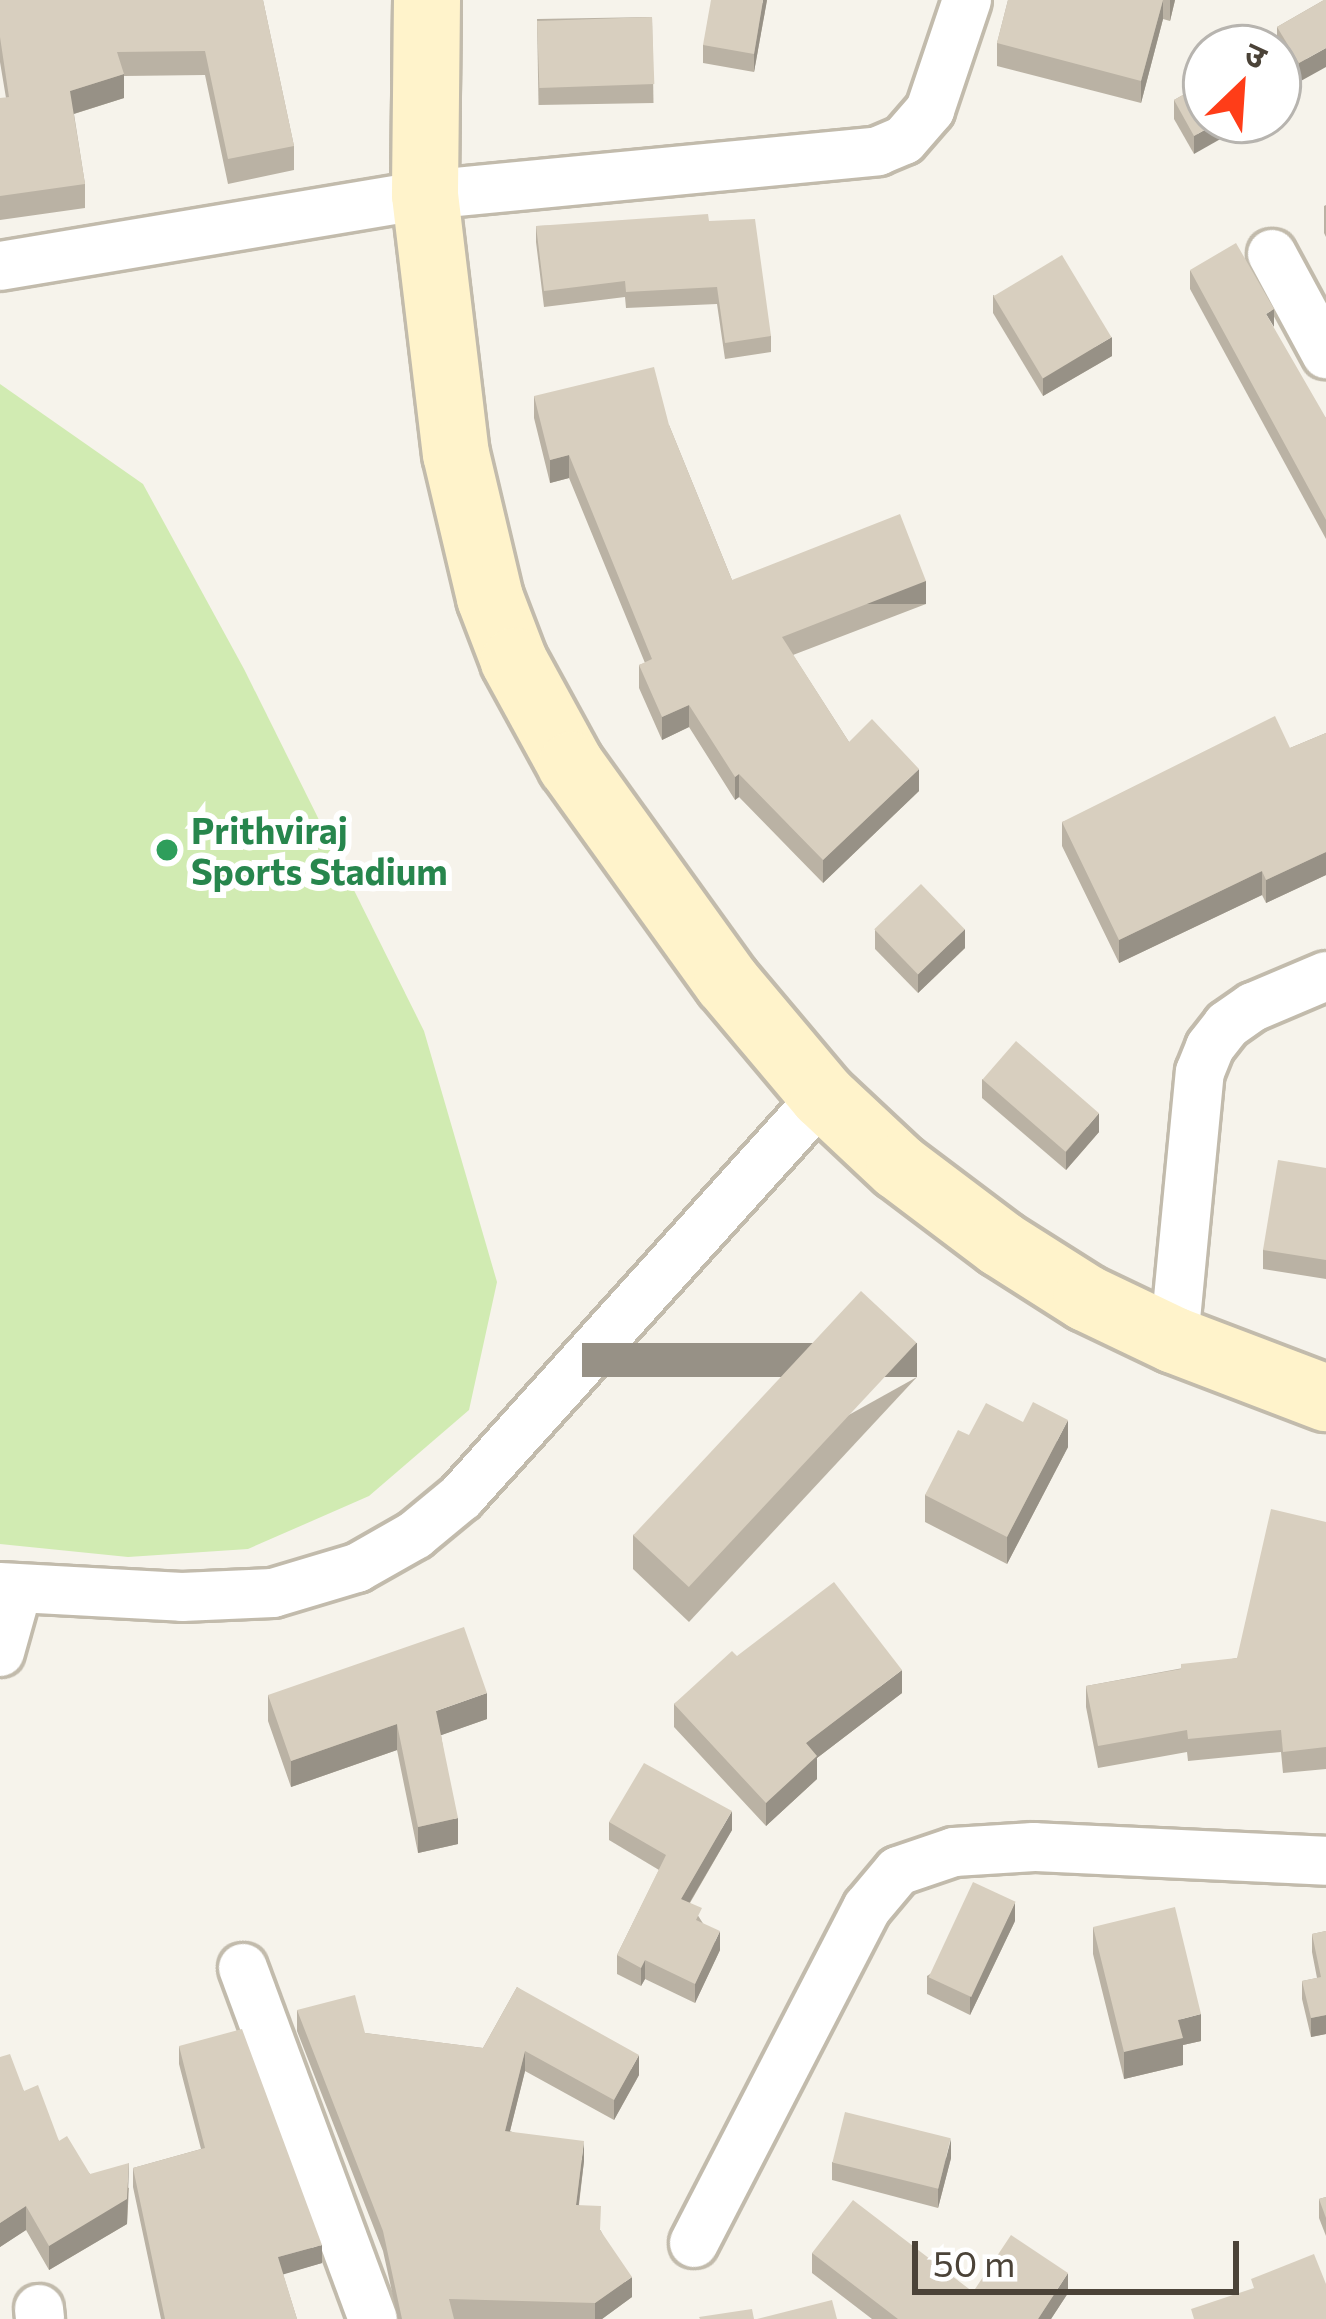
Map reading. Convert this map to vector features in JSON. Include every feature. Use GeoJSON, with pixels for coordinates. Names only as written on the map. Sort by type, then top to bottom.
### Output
{"type":"FeatureCollection","features":[{"type":"Feature","properties":{"kind":"street"},"geometry":{"type":"LineString","coordinates":[[428,0],[425,195],[456,454],[490,598],[514,661],[584,783],[727,982],[824,1096],[899,1167],[1001,1244],[1086,1298],[1174,1340],[1326,1398]]}},
{"type":"Feature","properties":{"kind":"street"},"geometry":{"type":"LineString","coordinates":[[0,266],[425,195],[878,152],[904,140],[930,110],[967,0]]}},
{"type":"Feature","properties":{"kind":"street"},"geometry":{"type":"LineString","coordinates":[[1272,254],[1326,354]]}},
{"type":"Feature","properties":{"kind":"street"},"geometry":{"type":"LineString","coordinates":[[1174,1340],[1200,1072],[1210,1046],[1227,1025],[1253,1007],[1326,976]]}},
{"type":"Feature","properties":{"kind":"street"},"geometry":{"type":"LineString","coordinates":[[0,1652],[8,1589],[182,1598],[273,1593],[357,1568],[415,1535],[461,1497],[824,1096]]}},
{"type":"Feature","properties":{"kind":"street"},"geometry":{"type":"LineString","coordinates":[[694,2243],[867,1908],[898,1871],[954,1852],[1034,1847],[1326,1861]]}},
{"type":"Feature","properties":{"kind":"street"},"geometry":{"type":"LineString","coordinates":[[243,1969],[374,2319]]}},
{"type":"Feature","properties":{"kind":"green space","name":"Prithviraj Sports Stadium"},"geometry":{"type":"Polygon","coordinates":[[[0,384],[143,484],[244,669],[424,1031],[497,1282],[469,1410],[369,1496],[248,1549],[128,1557],[0,1544],[0,384]]]}},
{"type":"Feature","properties":{"kind":"building"},"geometry":{"type":"Polygon","coordinates":[[[0,0],[263,0],[294,146],[228,159],[205,51],[117,52],[124,74],[70,91],[85,184],[0,196],[0,98],[9,97],[0,0]]]}},
{"type":"Feature","properties":{"kind":"building"},"geometry":{"type":"Polygon","coordinates":[[[711,0],[763,0],[754,54],[703,45],[711,0]]]}},
{"type":"Feature","properties":{"kind":"building"},"geometry":{"type":"Polygon","coordinates":[[[1008,0],[1163,0],[1141,81],[997,43],[1008,0]]]}},
{"type":"Feature","properties":{"kind":"building"},"geometry":{"type":"Polygon","coordinates":[[[1326,0],[1326,48],[1302,61],[1302,24],[1282,24],[1326,0]]]}},
{"type":"Feature","properties":{"kind":"building"},"geometry":{"type":"Polygon","coordinates":[[[652,17],[654,84],[539,88],[537,21],[652,17]]]}},
{"type":"Feature","properties":{"kind":"building"},"geometry":{"type":"Polygon","coordinates":[[[708,214],[709,221],[755,219],[771,336],[725,343],[717,287],[626,292],[625,281],[544,291],[536,226],[708,214]]]}},
{"type":"Feature","properties":{"kind":"building"},"geometry":{"type":"Polygon","coordinates":[[[1236,243],[1274,309],[1266,314],[1326,418],[1326,520],[1190,270],[1236,243]]]}},
{"type":"Feature","properties":{"kind":"building"},"geometry":{"type":"Polygon","coordinates":[[[1062,255],[1111,337],[1043,378],[993,296],[1062,255]]]}},
{"type":"Feature","properties":{"kind":"building"},"geometry":{"type":"Polygon","coordinates":[[[654,367],[669,425],[732,580],[900,514],[926,581],[782,637],[849,742],[872,719],[919,769],[823,860],[739,774],[735,777],[689,705],[662,717],[639,665],[652,659],[569,455],[550,460],[534,396],[654,367]]]}},
{"type":"Feature","properties":{"kind":"building"},"geometry":{"type":"Polygon","coordinates":[[[1275,716],[1290,748],[1326,733],[1326,852],[1266,880],[1262,871],[1119,940],[1062,822],[1275,716]]]}},
{"type":"Feature","properties":{"kind":"building"},"geometry":{"type":"Polygon","coordinates":[[[921,884],[965,929],[918,974],[874,929],[921,884]]]}},
{"type":"Feature","properties":{"kind":"building"},"geometry":{"type":"Polygon","coordinates":[[[1016,1041],[1099,1113],[1066,1152],[983,1079],[1016,1041]]]}},
{"type":"Feature","properties":{"kind":"building"},"geometry":{"type":"Polygon","coordinates":[[[1278,1160],[1326,1168],[1326,1260],[1263,1250],[1278,1160]]]}},
{"type":"Feature","properties":{"kind":"building"},"geometry":{"type":"Polygon","coordinates":[[[861,1291],[917,1343],[689,1587],[633,1535],[861,1291]]]}},
{"type":"Feature","properties":{"kind":"building"},"geometry":{"type":"Polygon","coordinates":[[[1033,1402],[1068,1420],[1007,1537],[925,1495],[958,1430],[969,1435],[986,1403],[1023,1422],[1033,1402]]]}},
{"type":"Feature","properties":{"kind":"building"},"geometry":{"type":"Polygon","coordinates":[[[1271,1509],[1326,1522],[1326,1747],[1283,1752],[1281,1730],[1188,1739],[1187,1730],[1098,1746],[1086,1686],[1181,1669],[1181,1664],[1237,1658],[1271,1509]]]}},
{"type":"Feature","properties":{"kind":"building"},"geometry":{"type":"Polygon","coordinates":[[[834,1582],[902,1670],[806,1743],[817,1756],[766,1803],[674,1704],[732,1651],[737,1656],[834,1582]]]}},
{"type":"Feature","properties":{"kind":"building"},"geometry":{"type":"Polygon","coordinates":[[[464,1627],[487,1693],[436,1711],[458,1818],[418,1827],[397,1724],[291,1761],[268,1695],[464,1627]]]}},
{"type":"Feature","properties":{"kind":"building"},"geometry":{"type":"Polygon","coordinates":[[[644,1763],[732,1811],[681,1899],[702,1908],[696,1920],[720,1931],[695,1984],[645,1960],[641,1968],[617,1955],[666,1855],[609,1822],[644,1763]]]}},
{"type":"Feature","properties":{"kind":"building"},"geometry":{"type":"Polygon","coordinates":[[[973,1882],[1016,1902],[971,1997],[929,1977],[973,1882]]]}},
{"type":"Feature","properties":{"kind":"building"},"geometry":{"type":"Polygon","coordinates":[[[1175,1907],[1201,2014],[1178,2020],[1183,2038],[1124,2052],[1093,1927],[1175,1907]]]}},
{"type":"Feature","properties":{"kind":"building"},"geometry":{"type":"Polygon","coordinates":[[[1326,1931],[1326,2015],[1311,2018],[1302,1981],[1321,1977],[1312,1934],[1326,1931]]]}},
{"type":"Feature","properties":{"kind":"building"},"geometry":{"type":"Polygon","coordinates":[[[517,1987],[639,2055],[614,2100],[525,2051],[505,2131],[584,2141],[576,2205],[601,2206],[600,2230],[632,2277],[595,2303],[449,2299],[454,2319],[402,2319],[383,2231],[297,2010],[355,1995],[365,2033],[483,2048],[517,1987]]]}},
{"type":"Feature","properties":{"kind":"building"},"geometry":{"type":"Polygon","coordinates":[[[242,2029],[322,2245],[278,2257],[297,2319],[165,2319],[133,2168],[205,2148],[179,2046],[242,2029]]]}},
{"type":"Feature","properties":{"kind":"building"},"geometry":{"type":"Polygon","coordinates":[[[10,2054],[24,2091],[38,2085],[59,2141],[67,2136],[90,2174],[129,2163],[127,2199],[49,2246],[26,2206],[0,2223],[0,2057],[10,2054]]]}},
{"type":"Feature","properties":{"kind":"building"},"geometry":{"type":"Polygon","coordinates":[[[845,2112],[951,2138],[938,2189],[832,2162],[845,2112]]]}},
{"type":"Feature","properties":{"kind":"building"},"geometry":{"type":"Polygon","coordinates":[[[853,2200],[973,2292],[1011,2235],[1068,2273],[1038,2319],[898,2319],[812,2253],[853,2200]]]}},
{"type":"Feature","properties":{"kind":"building"},"geometry":{"type":"Polygon","coordinates":[[[1314,2254],[1326,2284],[1326,2319],[1194,2319],[1191,2309],[1254,2288],[1251,2279],[1314,2254]]]}},
{"type":"Feature","properties":{"kind":"building"},"geometry":{"type":"Polygon","coordinates":[[[832,2300],[837,2319],[757,2319],[832,2300]]]}},
{"type":"Feature","properties":{"kind":"building"},"geometry":{"type":"Polygon","coordinates":[[[752,2309],[754,2319],[699,2317],[752,2309]]]}},
{"type":"Feature","properties":{"kind":"place","name":"Prithviraj Sports Stadium"},"geometry":{"type":"Point","coordinates":[167,850]}}]}
